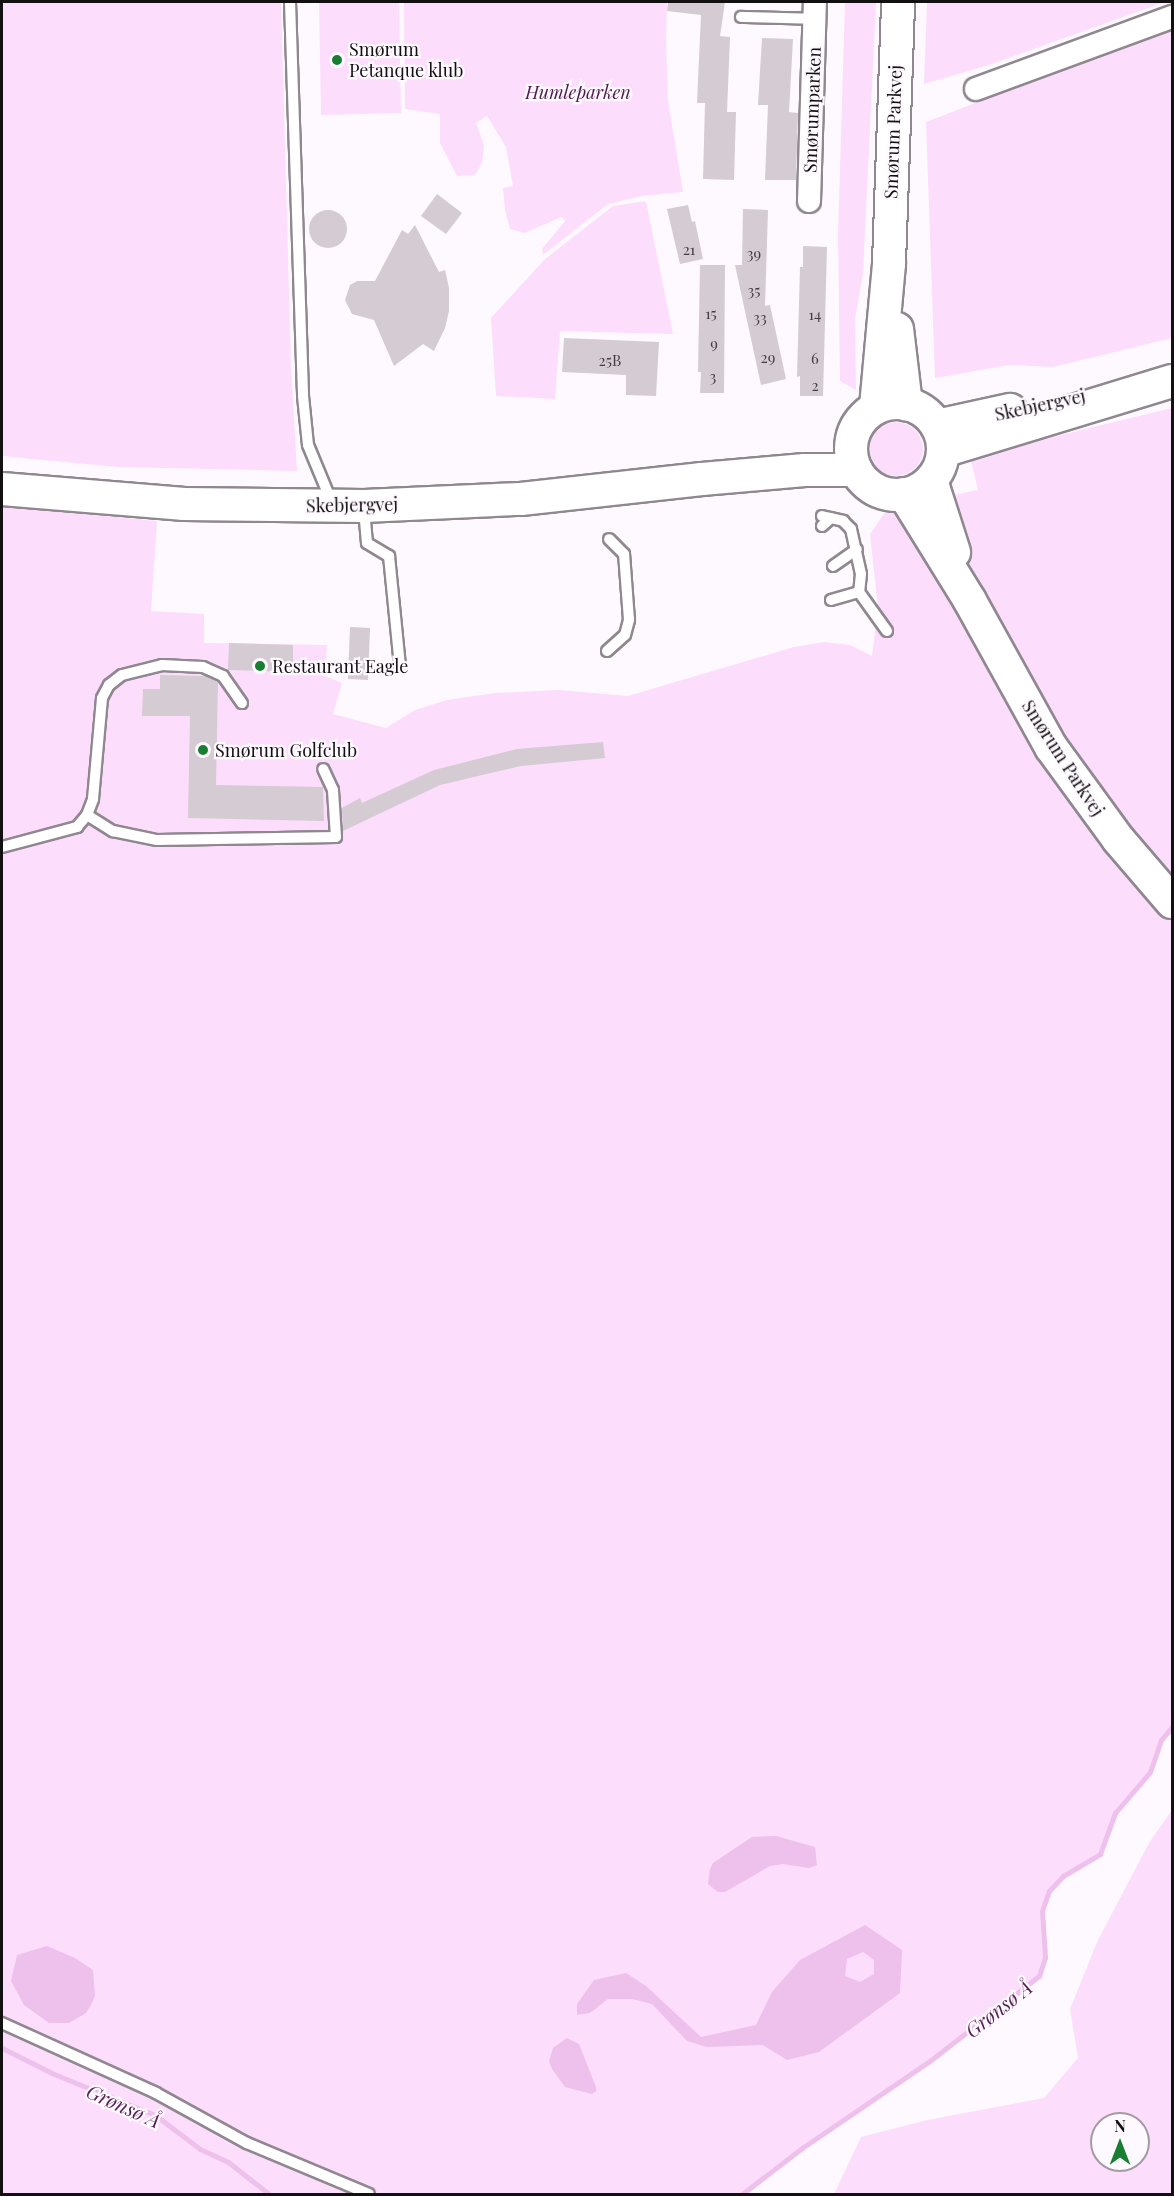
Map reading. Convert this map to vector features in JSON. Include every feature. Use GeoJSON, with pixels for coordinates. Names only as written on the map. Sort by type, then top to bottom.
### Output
{"type":"FeatureCollection","features":[{"type":"Feature","properties":{"kind":"street","name":"Smørum Parkvej"},"geometry":{"type":"LineString","coordinates":[[891,406],[889,263],[898,2]]}},
{"type":"Feature","properties":{"kind":"street","name":"Smørumparken"},"geometry":{"type":"LineString","coordinates":[[809,201],[815,10]]}},
{"type":"Feature","properties":{"kind":"street"},"geometry":{"type":"LineString","coordinates":[[976,89],[1173,17]]}},
{"type":"Feature","properties":{"kind":"street","name":"Skebjergvej"},"geometry":{"type":"LineString","coordinates":[[940,439],[1158,385]]}},
{"type":"Feature","properties":{"kind":"street"},"geometry":{"type":"LineString","coordinates":[[891,406],[924,411],[940,439],[939,466],[917,487],[890,495],[876,490],[864,481],[853,455],[856,427],[864,416],[891,406]]}},
{"type":"Feature","properties":{"kind":"street","name":"Skebjergvej"},"geometry":{"type":"LineString","coordinates":[[2,489],[184,504],[364,506],[521,499],[702,479],[853,455]]}},
{"type":"Feature","properties":{"kind":"street","name":"Smørum Parkvej"},"geometry":{"type":"LineString","coordinates":[[917,487],[970,601],[1052,747],[1118,839],[1173,902]]}},
{"type":"Feature","properties":{"kind":"lane"},"geometry":{"type":"LineString","coordinates":[[291,2],[303,396],[308,445],[333,506]]}},
{"type":"Feature","properties":{"kind":"lane","name":"Smørumparken"},"geometry":{"type":"LineString","coordinates":[[741,17],[815,10]]}},
{"type":"Feature","properties":{"kind":"lane"},"geometry":{"type":"LineString","coordinates":[[364,506],[367,543],[389,556],[399,667]]}},
{"type":"Feature","properties":{"kind":"lane"},"geometry":{"type":"LineString","coordinates":[[825,520],[843,521],[851,529],[861,574],[859,592],[887,631]]}},
{"type":"Feature","properties":{"kind":"lane"},"geometry":{"type":"LineString","coordinates":[[607,651],[625,635],[629,620],[624,554],[609,538]]}},
{"type":"Feature","properties":{"kind":"lane"},"geometry":{"type":"LineString","coordinates":[[833,566],[857,549]]}},
{"type":"Feature","properties":{"kind":"lane"},"geometry":{"type":"LineString","coordinates":[[831,600],[859,592]]}},
{"type":"Feature","properties":{"kind":"lane"},"geometry":{"type":"LineString","coordinates":[[2,847],[77,827],[87,815],[93,799],[102,698],[109,685],[122,675],[162,665],[203,667],[223,676],[242,703]]}},
{"type":"Feature","properties":{"kind":"lane"},"geometry":{"type":"LineString","coordinates":[[87,815],[113,831],[157,840],[336,837],[333,790],[323,769]]}},
{"type":"Feature","properties":{"kind":"lane"},"geometry":{"type":"LineString","coordinates":[[2,2023],[156,2093],[247,2143],[369,2194]]}},
{"type":"Feature","properties":{"kind":"green space"},"geometry":{"type":"Polygon","coordinates":[[[2,2],[281,2],[291,365],[297,471],[117,467],[2,456],[2,2]]]}},
{"type":"Feature","properties":{"kind":"green space"},"geometry":{"type":"Polygon","coordinates":[[[319,2],[399,2],[401,113],[321,115],[319,2]]]}},
{"type":"Feature","properties":{"kind":"green space","name":"Humleparken"},"geometry":{"type":"Polygon","coordinates":[[[404,2],[667,2],[668,100],[683,192],[642,196],[608,204],[543,255],[542,249],[565,221],[562,217],[524,233],[510,229],[503,188],[513,186],[506,147],[487,116],[476,123],[484,145],[482,163],[475,175],[457,176],[440,143],[440,114],[405,109],[404,2]]]}},
{"type":"Feature","properties":{"kind":"green space"},"geometry":{"type":"Polygon","coordinates":[[[845,2],[876,2],[863,274],[855,319],[856,390],[840,381],[838,234],[845,2]]]}},
{"type":"Feature","properties":{"kind":"green space"},"geometry":{"type":"Polygon","coordinates":[[[927,2],[1165,2],[989,65],[924,84],[927,2]]]}},
{"type":"Feature","properties":{"kind":"green space"},"geometry":{"type":"Polygon","coordinates":[[[1172,27],[1172,338],[1053,367],[1009,365],[935,378],[926,122],[1172,27]]]}},
{"type":"Feature","properties":{"kind":"green space"},"geometry":{"type":"Polygon","coordinates":[[[646,201],[673,334],[560,331],[555,399],[496,396],[491,318],[545,259],[613,206],[646,201]]]}},
{"type":"Feature","properties":{"kind":"green space"},"geometry":{"type":"Polygon","coordinates":[[[1172,408],[1172,1727],[1161,1740],[1150,1772],[1115,1813],[1100,1854],[1063,1875],[1049,1891],[1042,1911],[1045,1957],[1039,1976],[931,2060],[802,2148],[742,2194],[2,2194],[2,506],[157,521],[151,611],[204,614],[204,643],[327,645],[325,676],[342,683],[333,714],[386,728],[415,710],[447,700],[495,693],[559,690],[628,696],[794,647],[824,642],[850,645],[872,656],[878,608],[870,534],[888,508],[978,490],[970,457],[1172,408]]]}},
{"type":"Feature","properties":{"kind":"green space"},"geometry":{"type":"Polygon","coordinates":[[[891,422],[901,422],[911,426],[919,434],[923,449],[919,464],[911,472],[901,476],[891,476],[881,472],[873,464],[869,454],[869,444],[873,434],[881,426],[891,422]]]}},
{"type":"Feature","properties":{"kind":"green space"},"geometry":{"type":"Polygon","coordinates":[[[1172,1810],[1172,2194],[834,2194],[861,2137],[927,2120],[1044,2098],[1078,2058],[1070,2009],[1098,1940],[1149,1843],[1172,1810]]]}},
{"type":"Feature","properties":{"kind":"shaded area"},"geometry":{"type":"Polygon","coordinates":[[[776,1836],[815,1847],[817,1865],[809,1868],[783,1864],[770,1866],[725,1892],[718,1892],[708,1884],[713,1863],[752,1837],[776,1836]]]}},
{"type":"Feature","properties":{"kind":"shaded area"},"geometry":{"type":"Polygon","coordinates":[[[865,1925],[902,1950],[900,1993],[819,2052],[787,2060],[763,2045],[707,2047],[687,2041],[652,2004],[632,1999],[608,1999],[590,2013],[577,2015],[577,2004],[594,1980],[626,1973],[646,1986],[701,2037],[756,2025],[772,1992],[800,1960],[865,1925]],[[863,1952],[847,1959],[845,1976],[860,1982],[874,1974],[874,1960],[863,1952]]]}},
{"type":"Feature","properties":{"kind":"shaded area"},"geometry":{"type":"Polygon","coordinates":[[[47,1946],[75,1958],[93,1970],[95,1996],[92,2003],[86,2013],[69,2023],[49,2023],[24,2005],[11,1981],[17,1955],[47,1946]]]}},
{"type":"Feature","properties":{"kind":"shaded area"},"geometry":{"type":"Polygon","coordinates":[[[567,2038],[579,2044],[596,2087],[596,2091],[592,2094],[565,2087],[552,2069],[549,2061],[553,2048],[567,2038]]]}},
{"type":"Feature","properties":{"kind":"building"},"geometry":{"type":"Polygon","coordinates":[[[668,2],[725,2],[720,36],[730,37],[727,112],[736,112],[734,180],[703,179],[705,103],[697,103],[701,15],[667,11],[668,2]]]}},
{"type":"Feature","properties":{"kind":"building"},"geometry":{"type":"Polygon","coordinates":[[[762,38],[793,39],[789,112],[798,113],[796,180],[765,180],[768,105],[758,105],[762,38]]]}},
{"type":"Feature","properties":{"kind":"building"},"geometry":{"type":"Polygon","coordinates":[[[437,194],[462,213],[446,234],[421,216],[437,194]]]}},
{"type":"Feature","properties":{"kind":"building"},"geometry":{"type":"Polygon","coordinates":[[[688,205],[692,222],[695,221],[703,259],[680,264],[667,209],[688,205]]]}},
{"type":"Feature","properties":{"kind":"building"},"geometry":{"type":"Polygon","coordinates":[[[743,209],[768,210],[765,306],[770,305],[786,379],[761,385],[735,265],[742,265],[743,209]]]}},
{"type":"Feature","properties":{"kind":"building"},"geometry":{"type":"Polygon","coordinates":[[[328,210],[341,216],[347,229],[341,242],[328,248],[315,242],[309,229],[315,216],[328,210]]]}},
{"type":"Feature","properties":{"kind":"building"},"geometry":{"type":"Polygon","coordinates":[[[415,225],[439,272],[445,270],[449,288],[449,311],[445,328],[434,351],[423,344],[394,366],[374,320],[352,314],[345,300],[350,285],[357,281],[375,281],[402,230],[408,234],[415,225]]]}},
{"type":"Feature","properties":{"kind":"building"},"geometry":{"type":"Polygon","coordinates":[[[803,246],[827,247],[823,396],[800,396],[800,376],[797,377],[800,267],[803,267],[803,246]]]}},
{"type":"Feature","properties":{"kind":"building"},"geometry":{"type":"Polygon","coordinates":[[[700,265],[725,265],[724,393],[700,393],[701,372],[698,372],[700,265]]]}},
{"type":"Feature","properties":{"kind":"building"},"geometry":{"type":"Polygon","coordinates":[[[564,338],[659,342],[656,396],[626,395],[626,375],[562,372],[564,338]]]}},
{"type":"Feature","properties":{"kind":"building"},"geometry":{"type":"Polygon","coordinates":[[[350,627],[370,628],[368,680],[348,679],[350,627]]]}},
{"type":"Feature","properties":{"kind":"building"},"geometry":{"type":"Polygon","coordinates":[[[229,643],[293,645],[293,672],[228,670],[229,643]]]}},
{"type":"Feature","properties":{"kind":"building","name":"Smørum Golfclub"},"geometry":{"type":"Polygon","coordinates":[[[160,675],[205,676],[218,682],[216,785],[323,787],[324,821],[188,818],[190,716],[142,716],[143,689],[160,689],[160,675]]]}},
{"type":"Feature","properties":{"kind":"building"},"geometry":{"type":"Polygon","coordinates":[[[603,742],[605,758],[521,766],[440,785],[343,831],[342,808],[360,798],[362,803],[434,770],[517,749],[603,742]]]}},
{"type":"Feature","properties":{"kind":"waterway","name":"Grønsø Å"},"geometry":{"type":"LineString","coordinates":[[742,2194],[802,2148],[931,2060],[1039,1976],[1045,1957],[1042,1911],[1049,1891],[1063,1876],[1100,1854],[1115,1813],[1150,1772],[1161,1740],[1172,1727]]}},
{"type":"Feature","properties":{"kind":"waterway","name":"Grønsø Å"},"geometry":{"type":"LineString","coordinates":[[2,2048],[54,2074],[155,2115],[200,2149],[228,2162],[269,2194]]}},
{"type":"Feature","properties":{"kind":"place","name":"Smørum Petanque klub"},"geometry":{"type":"Point","coordinates":[337,60]}},
{"type":"Feature","properties":{"kind":"place","name":"Restaurant Eagle"},"geometry":{"type":"Point","coordinates":[260,666]}},
{"type":"Feature","properties":{"kind":"place","name":"Smørum Golfclub"},"geometry":{"type":"Point","coordinates":[203,750]}}]}
